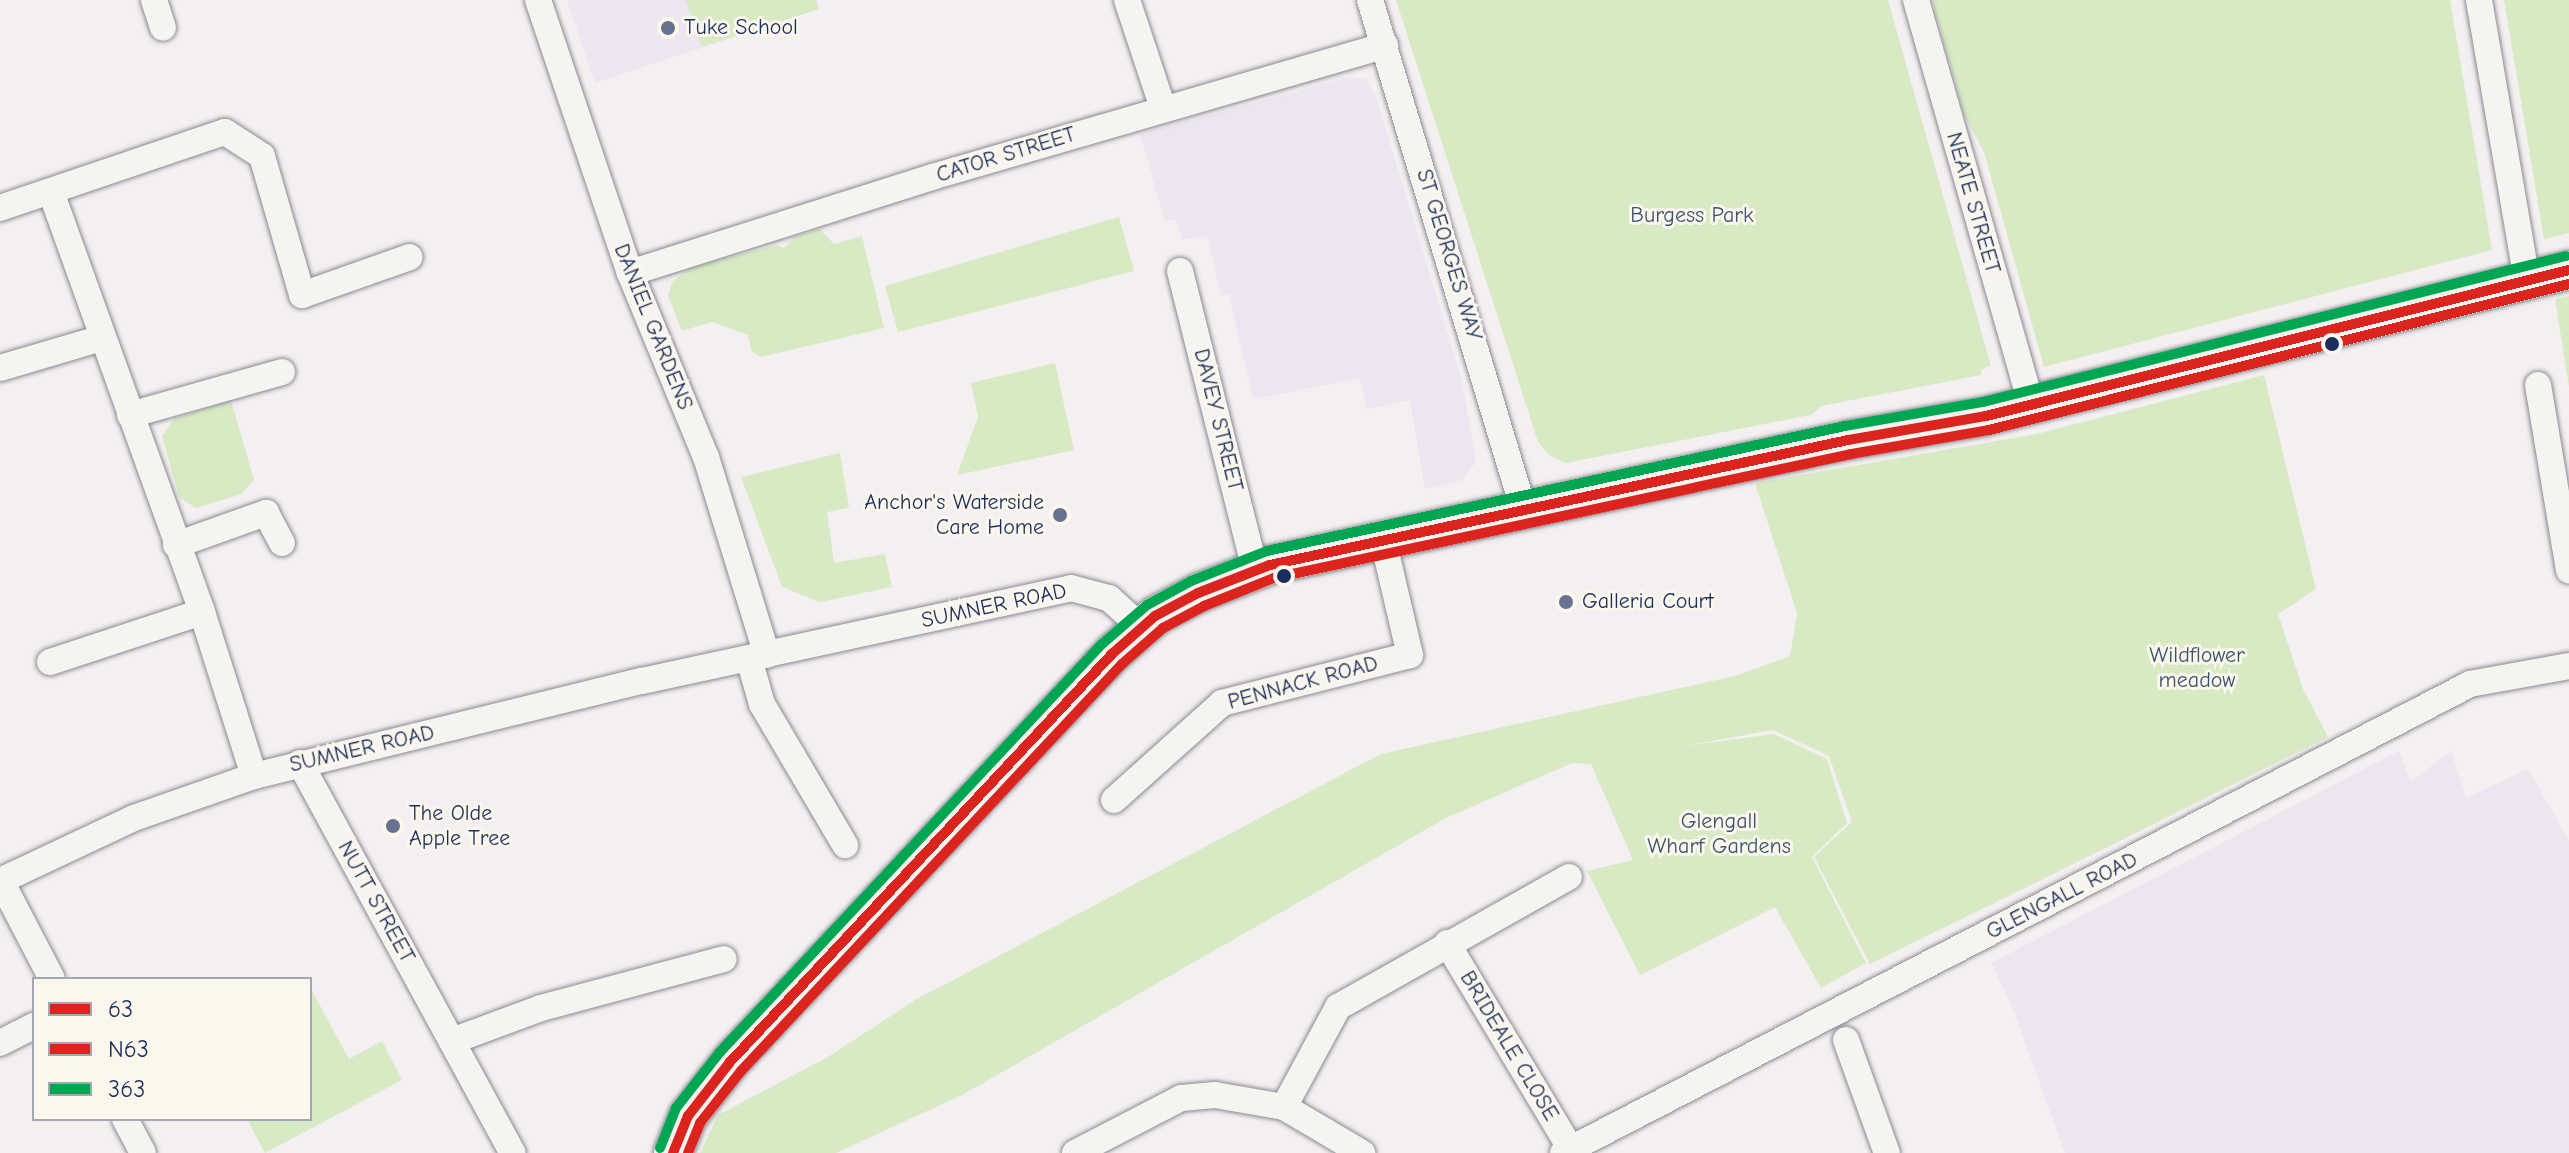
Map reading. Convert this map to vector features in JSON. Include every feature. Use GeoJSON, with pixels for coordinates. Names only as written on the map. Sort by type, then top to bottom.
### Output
{"type":"FeatureCollection","features":[{"type":"Feature","properties":{"kind":"main road"},"geometry":{"type":"LineString","coordinates":[[676,1144],[730,1062],[1141,627],[1185,599],[1255,570],[1383,540],[2031,405],[2569,270]]}},
{"type":"Feature","properties":{"kind":"street"},"geometry":{"type":"LineString","coordinates":[[154,0],[163,28]]}},
{"type":"Feature","properties":{"kind":"street","name":"DANIEL GARDENS"},"geometry":{"type":"LineString","coordinates":[[538,0],[630,273],[706,457],[758,657],[762,704],[845,845]]}},
{"type":"Feature","properties":{"kind":"street"},"geometry":{"type":"LineString","coordinates":[[1127,0],[1163,108]]}},
{"type":"Feature","properties":{"kind":"street","name":"ST GEORGES WAY"},"geometry":{"type":"LineString","coordinates":[[1370,0],[1524,511]]}},
{"type":"Feature","properties":{"kind":"street","name":"NEATE STREET"},"geometry":{"type":"LineString","coordinates":[[1916,0],[2031,405]]}},
{"type":"Feature","properties":{"kind":"street"},"geometry":{"type":"LineString","coordinates":[[2479,0],[2527,281]]}},
{"type":"Feature","properties":{"kind":"street","name":"CATOR STREET"},"geometry":{"type":"LineString","coordinates":[[630,273],[1163,108],[1385,45]]}},
{"type":"Feature","properties":{"kind":"street"},"geometry":{"type":"LineString","coordinates":[[0,208],[225,132],[262,156],[302,295],[410,257]]}},
{"type":"Feature","properties":{"kind":"street"},"geometry":{"type":"LineString","coordinates":[[51,192],[202,612],[254,776]]}},
{"type":"Feature","properties":{"kind":"street","name":"DAVEY STREET"},"geometry":{"type":"LineString","coordinates":[[1180,271],[1255,570]]}},
{"type":"Feature","properties":{"kind":"street"},"geometry":{"type":"LineString","coordinates":[[0,368],[102,338]]}},
{"type":"Feature","properties":{"kind":"street"},"geometry":{"type":"LineString","coordinates":[[130,415],[282,372]]}},
{"type":"Feature","properties":{"kind":"street"},"geometry":{"type":"LineString","coordinates":[[2538,385],[2569,570]]}},
{"type":"Feature","properties":{"kind":"street"},"geometry":{"type":"LineString","coordinates":[[176,545],[266,513],[273,518],[282,543]]}},
{"type":"Feature","properties":{"kind":"street","name":"PENNACK ROAD"},"geometry":{"type":"LineString","coordinates":[[1114,800],[1222,703],[1410,655],[1383,540]]}},
{"type":"Feature","properties":{"kind":"street","name":"SUMNER ROAD"},"geometry":{"type":"LineString","coordinates":[[1,881],[134,818],[254,776],[758,657],[1071,588],[1109,598],[1141,627]]}},
{"type":"Feature","properties":{"kind":"street"},"geometry":{"type":"LineString","coordinates":[[50,662],[202,612]]}},
{"type":"Feature","properties":{"kind":"street","name":"GLENGALL ROAD"},"geometry":{"type":"LineString","coordinates":[[1567,1151],[2470,684],[2569,666]]}},
{"type":"Feature","properties":{"kind":"street","name":"NUTT STREET"},"geometry":{"type":"LineString","coordinates":[[300,763],[513,1153]]}},
{"type":"Feature","properties":{"kind":"street"},"geometry":{"type":"LineString","coordinates":[[1284,1107],[1338,1007],[1569,877]]}},
{"type":"Feature","properties":{"kind":"street"},"geometry":{"type":"LineString","coordinates":[[1,881],[51,977]]}},
{"type":"Feature","properties":{"kind":"street","name":"BRIDEALE CLOSE"},"geometry":{"type":"LineString","coordinates":[[1447,943],[1567,1151]]}},
{"type":"Feature","properties":{"kind":"street"},"geometry":{"type":"LineString","coordinates":[[452,1041],[541,1008],[724,959]]}},
{"type":"Feature","properties":{"kind":"street"},"geometry":{"type":"LineString","coordinates":[[0,1043],[32,1027]]}},
{"type":"Feature","properties":{"kind":"street"},"geometry":{"type":"LineString","coordinates":[[1846,1040],[1887,1153]]}},
{"type":"Feature","properties":{"kind":"street"},"geometry":{"type":"LineString","coordinates":[[1075,1153],[1181,1098],[1253,1098],[1284,1107],[1362,1153]]}},
{"type":"Feature","properties":{"kind":"street"},"geometry":{"type":"LineString","coordinates":[[126,1121],[143,1153]]}},
{"type":"Feature","properties":{"kind":"shaded area","name":"Tuke School"},"geometry":{"type":"Polygon","coordinates":[[[567,0],[816,0],[819,9],[595,83],[567,0]]]}},
{"type":"Feature","properties":{"kind":"shaded area"},"geometry":{"type":"Polygon","coordinates":[[[1348,77],[1366,79],[1375,94],[1462,381],[1476,462],[1462,480],[1425,489],[1410,400],[1367,409],[1360,378],[1253,399],[1229,294],[1221,296],[1207,236],[1182,240],[1176,219],[1165,221],[1140,134],[1348,77]]]}},
{"type":"Feature","properties":{"kind":"shaded area"},"geometry":{"type":"Polygon","coordinates":[[[2399,751],[2411,782],[2451,751],[2466,798],[2528,769],[2569,841],[2569,1153],[2065,1153],[2012,1006],[1991,963],[2399,751]]]}},
{"type":"Feature","properties":{"kind":"green space"},"geometry":{"type":"Polygon","coordinates":[[[686,0],[816,0],[819,9],[701,47],[686,0]]]}},
{"type":"Feature","properties":{"kind":"green space","name":"Burgess Park"},"geometry":{"type":"Polygon","coordinates":[[[1396,0],[1888,0],[1991,366],[1982,369],[1981,375],[1821,406],[1811,415],[1566,463],[1549,455],[1538,442],[1396,0]]]}},
{"type":"Feature","properties":{"kind":"green space"},"geometry":{"type":"Polygon","coordinates":[[[1932,0],[2450,0],[2492,250],[2044,367],[1984,152],[1964,115],[1932,0]]]}},
{"type":"Feature","properties":{"kind":"green space"},"geometry":{"type":"Polygon","coordinates":[[[2504,0],[2569,0],[2569,233],[2544,239],[2504,0]]]}},
{"type":"Feature","properties":{"kind":"green space"},"geometry":{"type":"Polygon","coordinates":[[[1119,217],[1134,271],[898,332],[885,286],[1119,217]]]}},
{"type":"Feature","properties":{"kind":"green space"},"geometry":{"type":"Polygon","coordinates":[[[820,229],[834,244],[862,236],[884,328],[761,357],[752,352],[748,335],[712,322],[682,331],[668,296],[672,282],[691,267],[777,245],[784,248],[796,236],[820,229]]]}},
{"type":"Feature","properties":{"kind":"green space"},"geometry":{"type":"Polygon","coordinates":[[[2569,296],[2569,387],[2555,299],[2569,296]]]}},
{"type":"Feature","properties":{"kind":"green space"},"geometry":{"type":"Polygon","coordinates":[[[1055,363],[1074,450],[957,475],[978,417],[971,383],[1055,363]]]}},
{"type":"Feature","properties":{"kind":"green space"},"geometry":{"type":"Polygon","coordinates":[[[2264,375],[2316,589],[2278,614],[2303,689],[2328,737],[2041,880],[1870,964],[1814,857],[1852,822],[1829,756],[1773,730],[1684,746],[1774,734],[1827,759],[1847,823],[1812,857],[1866,963],[1821,988],[1775,907],[1640,975],[1587,871],[1633,860],[1591,764],[1572,763],[1446,818],[962,1095],[836,1153],[700,1153],[718,1115],[828,1057],[915,1000],[1381,754],[1735,676],[1790,656],[1797,613],[1755,483],[2037,434],[2264,375]]]}},
{"type":"Feature","properties":{"kind":"green space"},"geometry":{"type":"Polygon","coordinates":[[[231,400],[254,480],[242,494],[196,508],[179,497],[162,436],[174,419],[231,400]]]}},
{"type":"Feature","properties":{"kind":"green space"},"geometry":{"type":"Polygon","coordinates":[[[840,453],[849,508],[827,512],[834,563],[885,554],[892,587],[820,602],[782,587],[741,477],[840,453]]]}},
{"type":"Feature","properties":{"kind":"green space"},"geometry":{"type":"Polygon","coordinates":[[[312,991],[349,1059],[382,1041],[402,1080],[265,1153],[248,1121],[312,1121],[312,991]]]}},
{"type":"Feature","properties":{"kind":"transit line","name":"363"},"geometry":{"type":"LineString","coordinates":[[660,1148],[676,1108],[720,1052],[1102,644],[1147,605],[1191,581],[1267,551],[1845,426],[1983,402],[2566,256]]}},
{"type":"Feature","properties":{"kind":"transit line","name":"63"},"geometry":{"type":"LineString","coordinates":[[673,1153],[688,1116],[730,1062],[1112,654],[1155,616],[1198,593],[1270,565],[1848,440],[1986,416],[2569,270]]}},
{"type":"Feature","properties":{"kind":"transit line","name":"N63"},"geometry":{"type":"LineString","coordinates":[[688,1153],[700,1123],[741,1071],[1122,664],[1163,628],[1204,606],[1274,578],[1851,454],[1989,430],[2569,284]]}},
{"type":"Feature","properties":{"kind":"place","name":"Tuke School"},"geometry":{"type":"Point","coordinates":[668,28]}},
{"type":"Feature","properties":{"kind":"place","name":"Anchor's Waterside Care Home"},"geometry":{"type":"Point","coordinates":[1060,515]}},
{"type":"Feature","properties":{"kind":"place","name":"Galleria Court"},"geometry":{"type":"Point","coordinates":[1566,602]}},
{"type":"Feature","properties":{"kind":"place","name":"The Olde Apple Tree"},"geometry":{"type":"Point","coordinates":[393,826]}},
{"type":"Feature","properties":{"kind":"park label","name":"Wildflower meadow"},"geometry":{"type":"Point","coordinates":[2197,668]}},
{"type":"Feature","properties":{"kind":"park label","name":"Glengall Wharf Gardens"},"geometry":{"type":"Point","coordinates":[1719,834]}}]}
